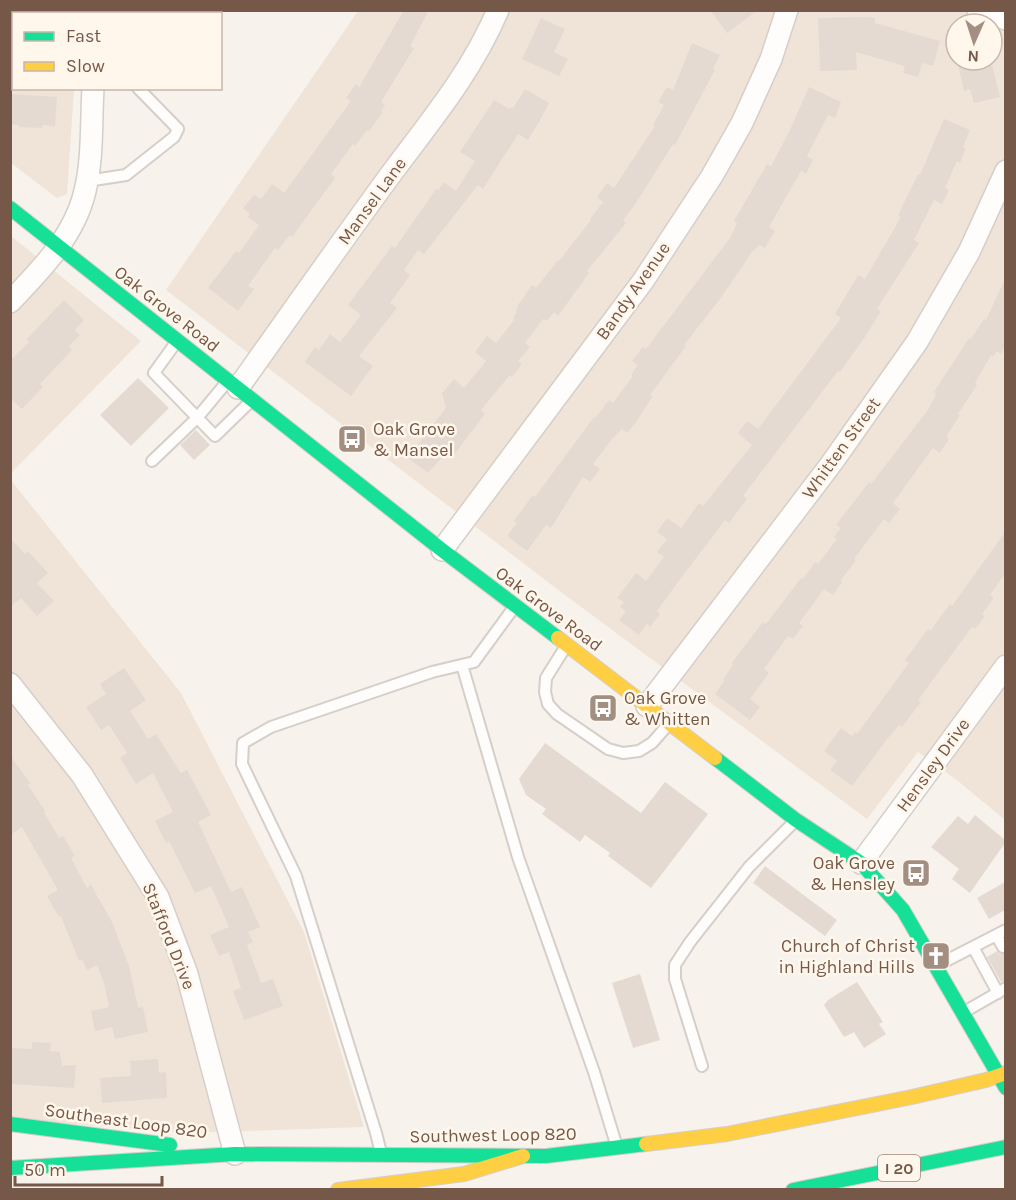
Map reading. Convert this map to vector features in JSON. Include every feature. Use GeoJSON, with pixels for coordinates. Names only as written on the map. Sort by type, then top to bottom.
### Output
{"type":"FeatureCollection","features":[{"type":"Feature","properties":{"kind":"main road","name":"Oak Grove Road"},"geometry":{"type":"LineString","coordinates":[[10,208],[442,550],[796,820],[861,863],[903,910],[962,1013],[1002,1074],[1005,1088]]}},
{"type":"Feature","properties":{"kind":"main road","name":"Southwest Loop 820"},"geometry":{"type":"LineString","coordinates":[[10,1168],[235,1154],[546,1156],[727,1134],[912,1097],[1002,1074]]}},
{"type":"Feature","properties":{"kind":"main road","name":"Southeast Loop 820"},"geometry":{"type":"LineString","coordinates":[[10,1124],[235,1154]]}},
{"type":"Feature","properties":{"kind":"main road","name":"I 20"},"geometry":{"type":"LineString","coordinates":[[793,1190],[1005,1147]]}},
{"type":"Feature","properties":{"kind":"main road"},"geometry":{"type":"LineString","coordinates":[[338,1190],[464,1174],[523,1156]]}},
{"type":"Feature","properties":{"kind":"street","name":"Mansel Lane"},"geometry":{"type":"LineString","coordinates":[[240,389],[388,178],[454,91],[488,35],[498,10]]}},
{"type":"Feature","properties":{"kind":"street","name":"Bandy Avenue"},"geometry":{"type":"LineString","coordinates":[[442,550],[643,281],[712,176],[742,123],[771,59],[787,10]]}},
{"type":"Feature","properties":{"kind":"street"},"geometry":{"type":"LineString","coordinates":[[978,10],[1005,19]]}},
{"type":"Feature","properties":{"kind":"street"},"geometry":{"type":"LineString","coordinates":[[10,302],[69,233],[80,210],[87,182],[93,90]]}},
{"type":"Feature","properties":{"kind":"street","name":"Whitten Street"},"geometry":{"type":"LineString","coordinates":[[647,706],[831,464],[916,342],[969,252],[1005,171]]}},
{"type":"Feature","properties":{"kind":"street","name":"Hensley Drive"},"geometry":{"type":"LineString","coordinates":[[861,863],[1005,669]]}},
{"type":"Feature","properties":{"kind":"street","name":"Stafford Drive"},"geometry":{"type":"LineString","coordinates":[[10,684],[82,775],[158,897],[187,974],[235,1154]]}},
{"type":"Feature","properties":{"kind":"lane"},"geometry":{"type":"LineString","coordinates":[[87,182],[126,175],[174,137],[178,129],[140,90]]}},
{"type":"Feature","properties":{"kind":"lane"},"geometry":{"type":"LineString","coordinates":[[178,340],[154,373],[215,436],[240,389]]}},
{"type":"Feature","properties":{"kind":"lane"},"geometry":{"type":"LineString","coordinates":[[152,461],[197,418],[240,389]]}},
{"type":"Feature","properties":{"kind":"lane"},"geometry":{"type":"LineString","coordinates":[[381,1155],[296,876],[242,764],[243,743],[271,727],[432,672],[474,662],[515,606]]}},
{"type":"Feature","properties":{"kind":"lane"},"geometry":{"type":"LineString","coordinates":[[567,645],[546,678],[545,692],[548,704],[557,714],[608,749],[623,753],[639,751],[652,743],[669,723]]}},
{"type":"Feature","properties":{"kind":"lane"},"geometry":{"type":"LineString","coordinates":[[462,665],[518,858],[594,1072],[617,1147]]}},
{"type":"Feature","properties":{"kind":"lane"},"geometry":{"type":"LineString","coordinates":[[702,1066],[675,979],[675,965],[690,942],[749,867],[796,820]]}},
{"type":"Feature","properties":{"kind":"lane"},"geometry":{"type":"LineString","coordinates":[[936,966],[1001,933],[1003,947]]}},
{"type":"Feature","properties":{"kind":"lane"},"geometry":{"type":"LineString","coordinates":[[962,1013],[1002,990],[973,947]]}},
{"type":"Feature","properties":{"kind":"shaded area"},"geometry":{"type":"Polygon","coordinates":[[[10,11],[79,11],[12,12],[12,90],[74,90],[67,194],[57,198],[11,163],[10,11]]]}},
{"type":"Feature","properties":{"kind":"shaded area"},"geometry":{"type":"Polygon","coordinates":[[[358,11],[1005,11],[1005,820],[918,752],[867,819],[565,595],[166,290],[358,11]]]}},
{"type":"Feature","properties":{"kind":"shaded area"},"geometry":{"type":"Polygon","coordinates":[[[11,236],[141,341],[11,473],[11,236]]]}},
{"type":"Feature","properties":{"kind":"shaded area"},"geometry":{"type":"Polygon","coordinates":[[[10,479],[181,693],[304,932],[364,1127],[186,1133],[11,1119],[10,479]]]}},
{"type":"Feature","properties":{"kind":"building"},"geometry":{"type":"Polygon","coordinates":[[[404,10],[429,10],[410,46],[414,48],[381,102],[385,105],[381,111],[383,112],[355,146],[353,144],[331,174],[335,178],[292,237],[290,235],[278,250],[275,248],[248,286],[254,289],[238,311],[208,288],[236,251],[239,253],[259,225],[248,217],[250,214],[243,208],[254,195],[261,199],[272,184],[284,193],[351,101],[346,98],[356,84],[359,87],[404,10]]]}},
{"type":"Feature","properties":{"kind":"building"},"geometry":{"type":"Polygon","coordinates":[[[710,10],[758,10],[727,33],[710,10]]]}},
{"type":"Feature","properties":{"kind":"building"},"geometry":{"type":"Polygon","coordinates":[[[541,18],[565,29],[554,52],[568,59],[559,76],[522,59],[541,18]]]}},
{"type":"Feature","properties":{"kind":"building"},"geometry":{"type":"Polygon","coordinates":[[[818,18],[875,18],[875,23],[940,41],[933,66],[922,63],[918,77],[903,73],[905,66],[856,52],[857,70],[820,71],[818,18]]]}},
{"type":"Feature","properties":{"kind":"building"},"geometry":{"type":"Polygon","coordinates":[[[692,43],[720,55],[713,69],[715,70],[675,145],[673,144],[623,220],[626,223],[587,271],[589,273],[558,316],[554,312],[547,321],[543,319],[525,343],[530,347],[518,361],[522,364],[481,410],[485,414],[453,456],[447,452],[428,473],[408,458],[446,408],[442,393],[454,379],[464,388],[486,361],[475,352],[487,336],[496,343],[515,319],[513,318],[518,305],[532,285],[536,288],[591,220],[603,202],[597,197],[607,183],[614,188],[655,126],[653,125],[664,105],[658,102],[667,87],[673,90],[692,43]]]}},
{"type":"Feature","properties":{"kind":"building"},"geometry":{"type":"Polygon","coordinates":[[[960,72],[994,72],[1000,97],[974,103],[970,89],[964,91],[960,72]]]}},
{"type":"Feature","properties":{"kind":"building"},"geometry":{"type":"Polygon","coordinates":[[[809,87],[841,102],[835,118],[828,115],[807,156],[813,160],[806,174],[801,171],[769,227],[775,231],[765,248],[760,245],[752,252],[720,299],[684,345],[686,346],[650,395],[653,396],[637,421],[627,433],[622,429],[613,438],[593,464],[600,469],[590,482],[583,477],[551,528],[546,525],[527,551],[507,536],[517,523],[514,521],[533,495],[535,497],[594,417],[609,400],[613,403],[633,376],[631,375],[638,365],[632,361],[643,347],[646,349],[730,238],[737,223],[734,221],[767,164],[771,166],[809,87]]]}},
{"type":"Feature","properties":{"kind":"building"},"geometry":{"type":"Polygon","coordinates":[[[525,89],[549,103],[539,122],[528,140],[518,134],[483,189],[478,185],[424,254],[418,250],[404,270],[410,275],[390,303],[397,308],[359,356],[373,366],[351,396],[305,362],[315,347],[319,350],[330,334],[340,342],[361,315],[348,305],[392,246],[395,248],[436,189],[438,190],[444,182],[456,191],[475,161],[460,152],[494,100],[510,109],[513,108],[525,89]]]}},
{"type":"Feature","properties":{"kind":"building"},"geometry":{"type":"Polygon","coordinates":[[[10,94],[57,97],[55,126],[19,127],[19,125],[10,124],[10,94]]]}},
{"type":"Feature","properties":{"kind":"building"},"geometry":{"type":"Polygon","coordinates":[[[944,119],[970,130],[963,147],[966,148],[960,163],[957,161],[945,188],[949,190],[942,204],[934,200],[914,240],[919,243],[877,309],[881,311],[840,372],[838,371],[743,496],[747,499],[729,523],[725,520],[657,611],[660,614],[650,627],[647,624],[639,635],[619,620],[626,611],[620,607],[624,602],[617,598],[636,573],[646,581],[664,557],[657,552],[667,539],[657,532],[667,518],[681,528],[699,503],[703,506],[752,445],[738,433],[747,421],[758,429],[841,318],[835,314],[858,275],[865,279],[901,217],[898,216],[918,174],[920,175],[944,119]]]}},
{"type":"Feature","properties":{"kind":"building"},"geometry":{"type":"Polygon","coordinates":[[[1005,279],[1005,346],[1001,354],[997,351],[993,357],[991,355],[975,383],[977,385],[946,437],[949,439],[940,453],[933,448],[893,503],[900,509],[889,523],[884,519],[854,559],[856,560],[833,595],[824,589],[799,623],[803,626],[793,639],[788,636],[764,669],[769,673],[750,699],[760,707],[750,720],[715,694],[733,665],[731,664],[763,622],[766,624],[801,578],[803,579],[815,562],[818,564],[837,539],[834,537],[841,528],[836,525],[928,410],[936,394],[934,392],[969,338],[971,339],[984,319],[986,320],[1005,279]]]}},
{"type":"Feature","properties":{"kind":"building"},"geometry":{"type":"Polygon","coordinates":[[[64,300],[84,320],[75,330],[80,335],[69,346],[72,350],[40,384],[43,387],[22,409],[10,398],[10,361],[29,342],[27,339],[64,300]]]}},
{"type":"Feature","properties":{"kind":"building"},"geometry":{"type":"Polygon","coordinates":[[[138,378],[169,408],[131,446],[100,415],[138,378]]]}},
{"type":"Feature","properties":{"kind":"building"},"geometry":{"type":"Polygon","coordinates":[[[196,430],[210,445],[194,460],[180,445],[196,430]]]}},
{"type":"Feature","properties":{"kind":"building"},"geometry":{"type":"Polygon","coordinates":[[[1005,532],[1005,574],[990,595],[994,598],[982,614],[985,616],[975,629],[972,627],[918,700],[921,702],[902,727],[899,725],[888,738],[852,786],[830,770],[837,761],[824,751],[841,728],[852,736],[855,732],[857,734],[909,663],[905,660],[928,629],[930,631],[950,604],[952,606],[1005,532]]]}},
{"type":"Feature","properties":{"kind":"building"},"geometry":{"type":"Polygon","coordinates":[[[10,538],[25,554],[28,551],[48,573],[37,583],[54,601],[37,616],[21,598],[10,607],[10,538]]]}},
{"type":"Feature","properties":{"kind":"building"},"geometry":{"type":"Polygon","coordinates":[[[124,668],[146,700],[130,711],[148,739],[156,734],[181,773],[187,770],[211,815],[198,822],[231,892],[242,887],[260,927],[248,932],[253,942],[247,945],[261,983],[273,979],[283,1006],[244,1020],[233,991],[241,988],[229,952],[219,956],[210,935],[229,927],[211,886],[195,893],[169,841],[166,843],[155,821],[173,812],[153,773],[136,784],[120,758],[127,753],[109,725],[101,730],[86,707],[106,694],[100,684],[124,668]]]}},
{"type":"Feature","properties":{"kind":"building"},"geometry":{"type":"Polygon","coordinates":[[[545,743],[641,813],[665,782],[708,814],[651,888],[608,856],[610,853],[585,835],[580,842],[542,814],[546,809],[526,795],[519,779],[545,743]]]}},
{"type":"Feature","properties":{"kind":"building"},"geometry":{"type":"Polygon","coordinates":[[[10,755],[30,783],[28,785],[59,838],[63,836],[75,856],[71,858],[87,888],[91,885],[112,922],[129,966],[138,1008],[143,1007],[148,1032],[115,1039],[112,1027],[95,1031],[91,1011],[109,1007],[97,965],[87,970],[82,959],[79,961],[61,916],[59,917],[47,896],[58,890],[22,827],[10,835],[10,755]]]}},
{"type":"Feature","properties":{"kind":"building"},"geometry":{"type":"Polygon","coordinates":[[[975,815],[1005,840],[1005,843],[970,893],[952,879],[959,869],[931,847],[958,816],[968,824],[975,815]]]}},
{"type":"Feature","properties":{"kind":"building"},"geometry":{"type":"Polygon","coordinates":[[[765,866],[837,920],[825,936],[753,883],[765,866]]]}},
{"type":"Feature","properties":{"kind":"building"},"geometry":{"type":"Polygon","coordinates":[[[1005,882],[1005,910],[989,919],[977,898],[1005,882]]]}},
{"type":"Feature","properties":{"kind":"building"},"geometry":{"type":"Polygon","coordinates":[[[997,951],[1005,954],[1005,981],[1001,982],[987,957],[997,951]]]}},
{"type":"Feature","properties":{"kind":"building"},"geometry":{"type":"Polygon","coordinates":[[[640,974],[660,1040],[633,1048],[612,983],[640,974]]]}},
{"type":"Feature","properties":{"kind":"building"},"geometry":{"type":"Polygon","coordinates":[[[857,982],[883,1022],[879,1024],[886,1034],[864,1048],[854,1032],[844,1037],[824,1005],[828,1000],[857,982]]]}},
{"type":"Feature","properties":{"kind":"building"},"geometry":{"type":"Polygon","coordinates":[[[32,1042],[51,1043],[50,1051],[60,1052],[62,1066],[76,1065],[74,1088],[10,1084],[10,1048],[32,1049],[32,1042]]]}},
{"type":"Feature","properties":{"kind":"building"},"geometry":{"type":"Polygon","coordinates":[[[158,1059],[159,1073],[166,1072],[167,1098],[102,1103],[100,1078],[131,1076],[130,1061],[158,1059]]]}},
{"type":"Feature","properties":{"kind":"traffic: fast"},"geometry":{"type":"LineString","coordinates":[[10,208],[442,550],[558,638]]}},
{"type":"Feature","properties":{"kind":"traffic: fast"},"geometry":{"type":"LineString","coordinates":[[715,758],[796,820],[861,863],[903,910],[1006,1088]]}},
{"type":"Feature","properties":{"kind":"traffic: fast"},"geometry":{"type":"LineString","coordinates":[[10,1124],[170,1145]]}},
{"type":"Feature","properties":{"kind":"traffic: fast"},"geometry":{"type":"LineString","coordinates":[[10,1168],[235,1154],[546,1156],[646,1144]]}},
{"type":"Feature","properties":{"kind":"traffic: fast"},"geometry":{"type":"LineString","coordinates":[[793,1190],[1006,1147]]}},
{"type":"Feature","properties":{"kind":"traffic: slow"},"geometry":{"type":"LineString","coordinates":[[558,638],[715,758]]}},
{"type":"Feature","properties":{"kind":"traffic: slow"},"geometry":{"type":"LineString","coordinates":[[646,1144],[727,1134],[912,1097],[986,1080],[1006,1073]]}},
{"type":"Feature","properties":{"kind":"traffic: slow"},"geometry":{"type":"LineString","coordinates":[[338,1190],[464,1174],[523,1156]]}},
{"type":"Feature","properties":{"kind":"place","name":"Oak Grove & Mansel"},"geometry":{"type":"Point","coordinates":[352,439]}},
{"type":"Feature","properties":{"kind":"place","name":"Oak Grove & Whitten"},"geometry":{"type":"Point","coordinates":[603,708]}},
{"type":"Feature","properties":{"kind":"place","name":"Oak Grove & Hensley"},"geometry":{"type":"Point","coordinates":[916,873]}},
{"type":"Feature","properties":{"kind":"place","name":"Church of Christ in Highland Hills"},"geometry":{"type":"Point","coordinates":[936,956]}}]}
